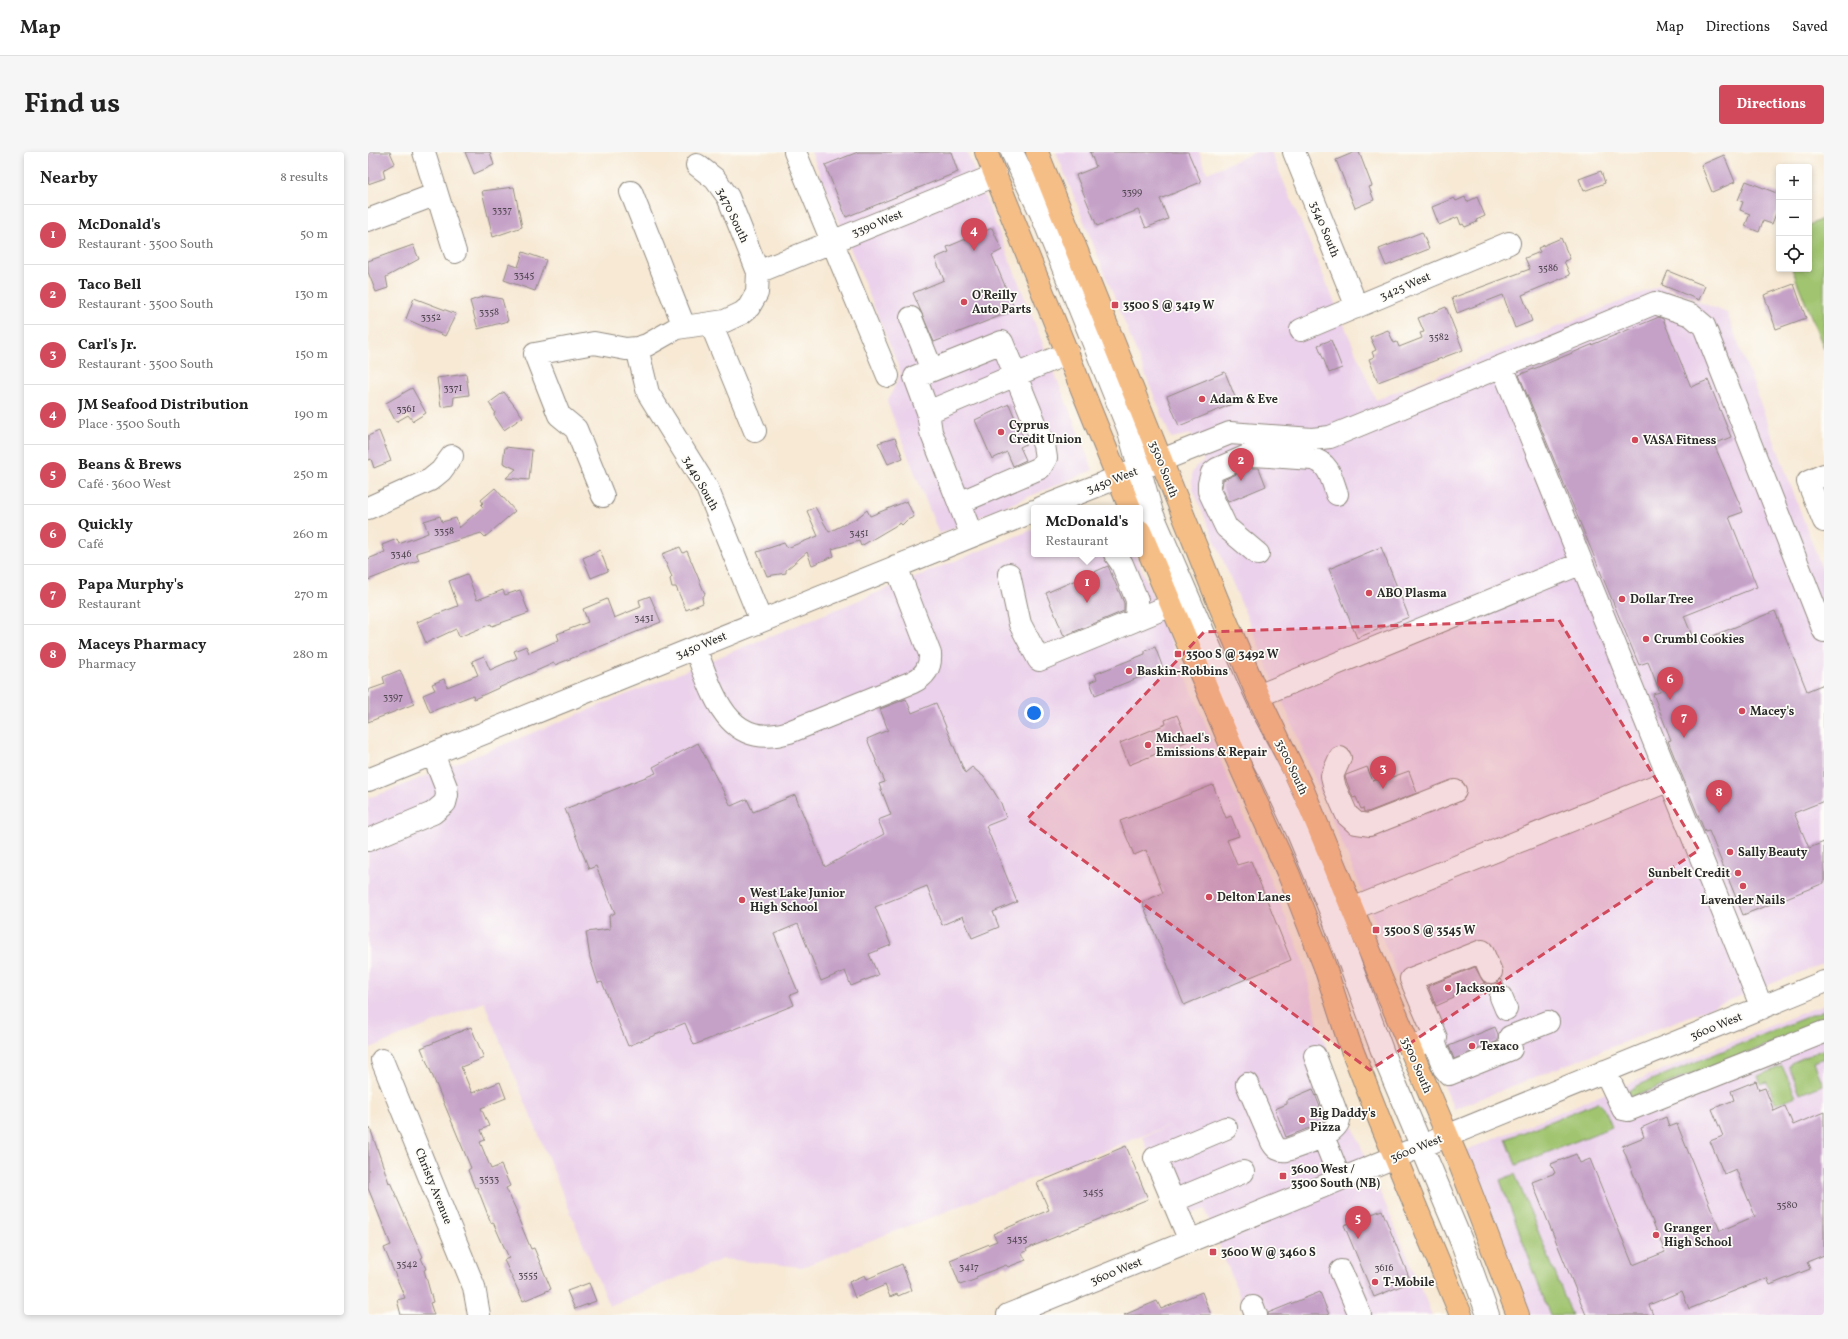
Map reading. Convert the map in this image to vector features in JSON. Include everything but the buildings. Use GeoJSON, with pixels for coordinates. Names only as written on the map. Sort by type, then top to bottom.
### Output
{"type":"FeatureCollection","features":[{"type":"Feature","properties":{"kind":"main road"},"geometry":{"type":"LineString","coordinates":[[986,152],[1129,505]]}},
{"type":"Feature","properties":{"kind":"main road","name":"3500 South"},"geometry":{"type":"LineString","coordinates":[[1037,152],[1160,460],[1258,696],[1303,790],[1461,1167],[1518,1315]]}},
{"type":"Feature","properties":{"kind":"main road"},"geometry":{"type":"LineString","coordinates":[[1143,538],[1291,882],[1325,967],[1349,1042],[1461,1315]]}},
{"type":"Feature","properties":{"kind":"street"},"geometry":{"type":"LineString","coordinates":[[424,152],[455,252]]}},
{"type":"Feature","properties":{"kind":"street"},"geometry":{"type":"LineString","coordinates":[[795,152],[888,376]]}},
{"type":"Feature","properties":{"kind":"street"},"geometry":{"type":"LineString","coordinates":[[1012,152],[1041,213],[1128,428],[1152,513],[1205,638],[1242,720],[1272,777],[1301,840],[1345,947],[1387,1064],[1462,1243],[1488,1315]]}},
{"type":"Feature","properties":{"kind":"street","name":"3540 South"},"geometry":{"type":"LineString","coordinates":[[1294,152],[1356,307]]}},
{"type":"Feature","properties":{"kind":"street","name":"3470 South"},"geometry":{"type":"LineString","coordinates":[[697,165],[715,179],[725,192],[758,272]]}},
{"type":"Feature","properties":{"kind":"street","name":"3390 West"},"geometry":{"type":"LineString","coordinates":[[758,272],[996,175]]}},
{"type":"Feature","properties":{"kind":"street"},"geometry":{"type":"LineString","coordinates":[[631,192],[684,326]]}},
{"type":"Feature","properties":{"kind":"street"},"geometry":{"type":"LineString","coordinates":[[368,220],[437,194]]}},
{"type":"Feature","properties":{"kind":"street","name":"3425 West"},"geometry":{"type":"LineString","coordinates":[[1301,330],[1509,243]]}},
{"type":"Feature","properties":{"kind":"street"},"geometry":{"type":"LineString","coordinates":[[603,496],[576,429],[559,415],[535,354],[594,343],[626,349],[637,348],[655,341],[670,330],[684,326],[711,324],[734,318],[749,307],[757,293],[758,272]]}},
{"type":"Feature","properties":{"kind":"street","name":"3450 West"},"geometry":{"type":"LineString","coordinates":[[1048,505],[1230,433],[1312,439],[1330,437],[1655,303],[1690,315],[1704,326],[1824,631]]}},
{"type":"Feature","properties":{"kind":"street"},"geometry":{"type":"LineString","coordinates":[[911,318],[932,370]]}},
{"type":"Feature","properties":{"kind":"street"},"geometry":{"type":"LineString","coordinates":[[711,324],[755,431]]}},
{"type":"Feature","properties":{"kind":"street"},"geometry":{"type":"LineString","coordinates":[[959,503],[1040,468],[1046,458],[1044,445],[1002,342],[915,377],[928,412],[931,432],[972,536]]}},
{"type":"Feature","properties":{"kind":"street","name":"3440 South"},"geometry":{"type":"LineString","coordinates":[[637,348],[648,393],[706,488],[761,621]]}},
{"type":"Feature","properties":{"kind":"street"},"geometry":{"type":"LineString","coordinates":[[928,412],[1015,374],[1068,353]]}},
{"type":"Feature","properties":{"kind":"street"},"geometry":{"type":"LineString","coordinates":[[1502,366],[1762,1008]]}},
{"type":"Feature","properties":{"kind":"street"},"geometry":{"type":"LineString","coordinates":[[1258,554],[1226,527],[1209,491],[1210,478],[1217,469],[1247,456],[1254,455],[1318,460],[1327,468],[1338,494]]}},
{"type":"Feature","properties":{"kind":"street"},"geometry":{"type":"LineString","coordinates":[[368,508],[430,480],[441,471],[452,456]]}},
{"type":"Feature","properties":{"kind":"street"},"geometry":{"type":"LineString","coordinates":[[1824,475],[1808,482],[1824,521]]}},
{"type":"Feature","properties":{"kind":"street","name":"3450 West"},"geometry":{"type":"LineString","coordinates":[[368,780],[1031,512]]}},
{"type":"Feature","properties":{"kind":"street"},"geometry":{"type":"LineString","coordinates":[[1117,557],[1122,564],[1137,600],[1136,620]]}},
{"type":"Feature","properties":{"kind":"street"},"geometry":{"type":"LineString","coordinates":[[1258,696],[1582,563]]}},
{"type":"Feature","properties":{"kind":"street"},"geometry":{"type":"LineString","coordinates":[[695,648],[718,706],[726,716],[743,730],[753,734],[772,736],[789,732],[919,679],[927,671],[930,654],[896,566]]}},
{"type":"Feature","properties":{"kind":"street"},"geometry":{"type":"LineString","coordinates":[[1009,574],[1020,624],[1039,660],[1172,605]]}},
{"type":"Feature","properties":{"kind":"street"},"geometry":{"type":"LineString","coordinates":[[368,840],[433,813],[445,803],[447,795],[446,787],[432,754]]}},
{"type":"Feature","properties":{"kind":"street"},"geometry":{"type":"LineString","coordinates":[[1340,758],[1332,776],[1347,816],[1356,823],[1369,825],[1455,791]]}},
{"type":"Feature","properties":{"kind":"street"},"geometry":{"type":"LineString","coordinates":[[1352,909],[1670,780]]}},
{"type":"Feature","properties":{"kind":"street"},"geometry":{"type":"LineString","coordinates":[[1491,972],[1482,950],[1411,979],[1444,1068],[1449,1074],[1548,1022]]}},
{"type":"Feature","properties":{"kind":"street","name":"3600 West"},"geometry":{"type":"LineString","coordinates":[[1008,1315],[1824,982]]}},
{"type":"Feature","properties":{"kind":"street"},"geometry":{"type":"LineString","coordinates":[[1605,1071],[1623,1109],[1628,1110],[1824,1032]]}},
{"type":"Feature","properties":{"kind":"street"},"geometry":{"type":"LineString","coordinates":[[1410,1048],[1434,1038]]}},
{"type":"Feature","properties":{"kind":"street"},"geometry":{"type":"LineString","coordinates":[[1248,1084],[1272,1142],[1276,1148],[1281,1151],[1287,1150],[1323,1136],[1335,1129],[1339,1120],[1314,1056]]}},
{"type":"Feature","properties":{"kind":"street","name":"Christy Avenue"},"geometry":{"type":"LineString","coordinates":[[382,1060],[472,1281],[478,1299],[479,1315]]}},
{"type":"Feature","properties":{"kind":"street"},"geometry":{"type":"LineString","coordinates":[[1190,1241],[1155,1158],[1226,1128]]}},
{"type":"Feature","properties":{"kind":"street"},"geometry":{"type":"LineString","coordinates":[[1323,1136],[1340,1179]]}},
{"type":"Feature","properties":{"kind":"street"},"geometry":{"type":"LineString","coordinates":[[1173,1201],[1243,1172]]}},
{"type":"Feature","properties":{"kind":"street"},"geometry":{"type":"LineString","coordinates":[[1341,1271],[1360,1315]]}},
{"type":"Feature","properties":{"kind":"highlighted area"},"geometry":{"type":"Polygon","coordinates":[[[1559,620],[1699,850],[1370,1070],[1027,819],[1204,632],[1559,620]]]}},
{"type":"Feature","properties":{"kind":"shaded area"},"geometry":{"type":"Polygon","coordinates":[[[811,152],[967,152],[1093,470],[939,534],[887,402],[901,373],[811,152]]]}},
{"type":"Feature","properties":{"kind":"shaded area"},"geometry":{"type":"Polygon","coordinates":[[[1056,152],[1199,152],[1207,173],[1256,152],[1271,152],[1376,400],[1659,286],[1727,313],[1824,575],[1824,963],[1454,1109],[1193,489],[1192,473],[1196,466],[1204,461],[1192,434],[1171,438],[1056,152]]]}},
{"type":"Feature","properties":{"kind":"shaded area","name":"West Lake Junior High School"},"geometry":{"type":"Polygon","coordinates":[[[1031,530],[1031,557],[1136,557],[1303,959],[1318,1025],[1331,1059],[1337,1089],[1432,1315],[1247,1315],[1205,1209],[1174,1220],[1143,1137],[1173,1124],[802,1267],[723,1259],[609,1306],[484,1002],[368,1049],[368,798],[389,791],[1031,530]]]}},
{"type":"Feature","properties":{"kind":"shaded area","name":"Granger High School"},"geometry":{"type":"Polygon","coordinates":[[[1824,1004],[1824,1315],[1521,1315],[1454,1155],[1824,1004]]]}},
{"type":"Feature","properties":{"kind":"green space"},"geometry":{"type":"Polygon","coordinates":[[[1824,218],[1824,349],[1793,272],[1812,272],[1812,224],[1824,218]]]}},
{"type":"Feature","properties":{"kind":"green space"},"geometry":{"type":"Polygon","coordinates":[[[1824,1010],[1824,1023],[1633,1097],[1628,1091],[1639,1085],[1824,1010]]]}},
{"type":"Feature","properties":{"kind":"green space"},"geometry":{"type":"Polygon","coordinates":[[[1824,1049],[1824,1058],[1814,1062],[1823,1085],[1800,1094],[1789,1067],[1791,1063],[1824,1049]]]}},
{"type":"Feature","properties":{"kind":"green space"},"geometry":{"type":"Polygon","coordinates":[[[1782,1066],[1796,1096],[1776,1104],[1767,1082],[1761,1084],[1758,1076],[1782,1066]]]}},
{"type":"Feature","properties":{"kind":"green space"},"geometry":{"type":"Polygon","coordinates":[[[1598,1102],[1604,1108],[1612,1127],[1516,1165],[1506,1139],[1598,1102]]]}},
{"type":"Feature","properties":{"kind":"green space"},"geometry":{"type":"Polygon","coordinates":[[[1515,1174],[1572,1315],[1550,1315],[1500,1180],[1515,1174]]]}},
{"type":"Feature","properties":{"kind":"place","name":"JM Seafood Distribution"},"geometry":{"type":"Point","coordinates":[974,251]}},
{"type":"Feature","properties":{"kind":"place","name":"O'Reilly Auto Parts"},"geometry":{"type":"Point","coordinates":[964,302]}},
{"type":"Feature","properties":{"kind":"place","name":"3500 S @ 3419 W"},"geometry":{"type":"Point","coordinates":[1115,305]}},
{"type":"Feature","properties":{"kind":"place","name":"Adam & Eve"},"geometry":{"type":"Point","coordinates":[1202,399]}},
{"type":"Feature","properties":{"kind":"place","name":"Cyprus Credit Union"},"geometry":{"type":"Point","coordinates":[1001,432]}},
{"type":"Feature","properties":{"kind":"place","name":"VASA Fitness"},"geometry":{"type":"Point","coordinates":[1635,440]}},
{"type":"Feature","properties":{"kind":"place","name":"Taco Bell"},"geometry":{"type":"Point","coordinates":[1241,481]}},
{"type":"Feature","properties":{"kind":"place","name":"ABO Plasma"},"geometry":{"type":"Point","coordinates":[1369,593]}},
{"type":"Feature","properties":{"kind":"place","name":"Dollar Tree"},"geometry":{"type":"Point","coordinates":[1622,599]}},
{"type":"Feature","properties":{"kind":"place","name":"McDonald's"},"geometry":{"type":"Point","coordinates":[1087,603]}},
{"type":"Feature","properties":{"kind":"place","name":"Crumbl Cookies"},"geometry":{"type":"Point","coordinates":[1646,639]}},
{"type":"Feature","properties":{"kind":"place","name":"3500 S @ 3492 W"},"geometry":{"type":"Point","coordinates":[1178,654]}},
{"type":"Feature","properties":{"kind":"place","name":"Baskin-Robbins"},"geometry":{"type":"Point","coordinates":[1129,671]}},
{"type":"Feature","properties":{"kind":"place","name":"Quickly"},"geometry":{"type":"Point","coordinates":[1670,700]}},
{"type":"Feature","properties":{"kind":"place","name":"Macey's"},"geometry":{"type":"Point","coordinates":[1742,711]}},
{"type":"Feature","properties":{"kind":"place","name":"Papa Murphy's"},"geometry":{"type":"Point","coordinates":[1684,738]}},
{"type":"Feature","properties":{"kind":"place","name":"Michael's Emissions & Repair"},"geometry":{"type":"Point","coordinates":[1148,745]}},
{"type":"Feature","properties":{"kind":"place","name":"Carl's Jr."},"geometry":{"type":"Point","coordinates":[1383,789]}},
{"type":"Feature","properties":{"kind":"place","name":"Maceys Pharmacy"},"geometry":{"type":"Point","coordinates":[1719,813]}},
{"type":"Feature","properties":{"kind":"place","name":"Sally Beauty"},"geometry":{"type":"Point","coordinates":[1730,852]}},
{"type":"Feature","properties":{"kind":"place","name":"Sunbelt Credit"},"geometry":{"type":"Point","coordinates":[1738,873]}},
{"type":"Feature","properties":{"kind":"place","name":"Lavender Nails"},"geometry":{"type":"Point","coordinates":[1743,886]}},
{"type":"Feature","properties":{"kind":"place","name":"Delton Lanes"},"geometry":{"type":"Point","coordinates":[1209,897]}},
{"type":"Feature","properties":{"kind":"place","name":"West Lake Junior High School"},"geometry":{"type":"Point","coordinates":[742,900]}},
{"type":"Feature","properties":{"kind":"place","name":"3500 S @ 3545 W"},"geometry":{"type":"Point","coordinates":[1376,930]}},
{"type":"Feature","properties":{"kind":"place","name":"Jacksons"},"geometry":{"type":"Point","coordinates":[1448,988]}},
{"type":"Feature","properties":{"kind":"place","name":"Texaco"},"geometry":{"type":"Point","coordinates":[1472,1046]}},
{"type":"Feature","properties":{"kind":"place","name":"Big Daddy's Pizza"},"geometry":{"type":"Point","coordinates":[1302,1120]}},
{"type":"Feature","properties":{"kind":"place","name":"3600 West / 3500 South (NB)"},"geometry":{"type":"Point","coordinates":[1283,1176]}},
{"type":"Feature","properties":{"kind":"place","name":"Granger High School"},"geometry":{"type":"Point","coordinates":[1656,1235]}},
{"type":"Feature","properties":{"kind":"place","name":"Beans & Brews"},"geometry":{"type":"Point","coordinates":[1358,1239]}},
{"type":"Feature","properties":{"kind":"place","name":"3600 W @ 3460 S"},"geometry":{"type":"Point","coordinates":[1213,1252]}},
{"type":"Feature","properties":{"kind":"place","name":"T-Mobile"},"geometry":{"type":"Point","coordinates":[1375,1282]}}]}
